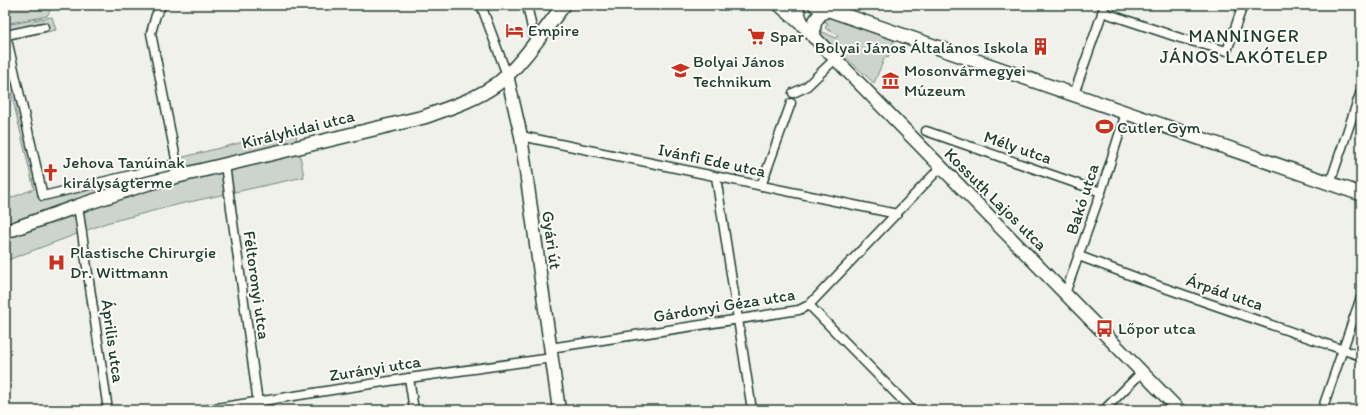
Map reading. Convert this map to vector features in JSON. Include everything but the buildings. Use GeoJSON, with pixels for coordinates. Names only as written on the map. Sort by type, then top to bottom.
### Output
{"type":"FeatureCollection","features":[{"type":"Feature","properties":{"kind":"main road","name":"Királyhidai utca"},"geometry":{"type":"LineString","coordinates":[[5,232],[178,169],[225,165],[424,116],[475,97],[496,85],[507,75],[564,5]]}},
{"type":"Feature","properties":{"kind":"main road"},"geometry":{"type":"LineString","coordinates":[[780,5],[804,26]]}},
{"type":"Feature","properties":{"kind":"main road","name":"Kossuth Lajos utca"},"geometry":{"type":"LineString","coordinates":[[799,5],[798,8],[800,18],[804,26],[814,37],[1179,410]]}},
{"type":"Feature","properties":{"kind":"main road"},"geometry":{"type":"LineString","coordinates":[[815,5],[1361,194]]}},
{"type":"Feature","properties":{"kind":"main road"},"geometry":{"type":"LineString","coordinates":[[814,37],[813,31],[816,19],[820,14],[828,9]]}},
{"type":"Feature","properties":{"kind":"main road","name":"Gyári út"},"geometry":{"type":"LineString","coordinates":[[507,75],[521,136],[559,410]]}},
{"type":"Feature","properties":{"kind":"street"},"geometry":{"type":"LineString","coordinates":[[162,5],[156,15],[151,33],[178,169]]}},
{"type":"Feature","properties":{"kind":"street"},"geometry":{"type":"LineString","coordinates":[[481,5],[507,75]]}},
{"type":"Feature","properties":{"kind":"street"},"geometry":{"type":"LineString","coordinates":[[527,5],[535,42]]}},
{"type":"Feature","properties":{"kind":"street"},"geometry":{"type":"LineString","coordinates":[[1074,94],[1104,8],[1180,38],[1227,51],[1242,5]]}},
{"type":"Feature","properties":{"kind":"street","name":"Királyhidai utca"},"geometry":{"type":"LineString","coordinates":[[44,27],[6,35],[43,196],[178,169]]}},
{"type":"Feature","properties":{"kind":"street"},"geometry":{"type":"LineString","coordinates":[[794,92],[806,87],[835,59]]}},
{"type":"Feature","properties":{"kind":"street"},"geometry":{"type":"LineString","coordinates":[[1330,183],[1361,91]]}},
{"type":"Feature","properties":{"kind":"street"},"geometry":{"type":"LineString","coordinates":[[762,186],[791,103]]}},
{"type":"Feature","properties":{"kind":"street","name":"Bakó utca"},"geometry":{"type":"LineString","coordinates":[[1065,294],[1101,192],[1126,113]]}},
{"type":"Feature","properties":{"kind":"street","name":"Mély utca"},"geometry":{"type":"LineString","coordinates":[[926,131],[1101,192]]}},
{"type":"Feature","properties":{"kind":"street","name":"Ivánfi Ede utca"},"geometry":{"type":"LineString","coordinates":[[521,136],[897,214]]}},
{"type":"Feature","properties":{"kind":"street","name":"Féltoronyi utca"},"geometry":{"type":"LineString","coordinates":[[225,165],[259,406]]}},
{"type":"Feature","properties":{"kind":"street","name":"Gárdonyi Géza utca"},"geometry":{"type":"LineString","coordinates":[[551,353],[737,319],[799,310],[809,305],[941,168]]}},
{"type":"Feature","properties":{"kind":"street"},"geometry":{"type":"LineString","coordinates":[[716,177],[752,410]]}},
{"type":"Feature","properties":{"kind":"street","name":"Április utca"},"geometry":{"type":"LineString","coordinates":[[78,206],[108,410]]}},
{"type":"Feature","properties":{"kind":"street","name":"Árpád utca"},"geometry":{"type":"LineString","coordinates":[[1079,256],[1361,356]]}},
{"type":"Feature","properties":{"kind":"street"},"geometry":{"type":"LineString","coordinates":[[1322,410],[1361,297]]}},
{"type":"Feature","properties":{"kind":"street"},"geometry":{"type":"LineString","coordinates":[[809,305],[912,410]]}},
{"type":"Feature","properties":{"kind":"street","name":"Zurányi utca"},"geometry":{"type":"LineString","coordinates":[[204,410],[259,406],[551,353]]}},
{"type":"Feature","properties":{"kind":"street"},"geometry":{"type":"LineString","coordinates":[[1104,410],[1142,372]]}},
{"type":"Feature","properties":{"kind":"street"},"geometry":{"type":"LineString","coordinates":[[409,378],[414,410]]}},
{"type":"Feature","properties":{"kind":"shaded area"},"geometry":{"type":"Polygon","coordinates":[[[5,5],[53,5],[47,16],[5,24],[5,5]]]}},
{"type":"Feature","properties":{"kind":"shaded area"},"geometry":{"type":"Polygon","coordinates":[[[52,17],[56,30],[11,39],[44,192],[295,129],[304,177],[180,204],[106,223],[5,261],[5,200],[34,189],[5,67],[5,25],[52,17]]]}},
{"type":"Feature","properties":{"kind":"shaded area"},"geometry":{"type":"Polygon","coordinates":[[[825,17],[894,40],[888,58],[885,57],[874,83],[821,35],[823,32],[836,38],[838,35],[825,28],[828,23],[820,20],[825,17]]]}},
{"type":"Feature","properties":{"kind":"place","name":"Empire"},"geometry":{"type":"Point","coordinates":[515,30]}},
{"type":"Feature","properties":{"kind":"place","name":"Spar"},"geometry":{"type":"Point","coordinates":[757,36]}},
{"type":"Feature","properties":{"kind":"place","name":"Bolyai János Általános Iskola"},"geometry":{"type":"Point","coordinates":[1041,47]}},
{"type":"Feature","properties":{"kind":"place","name":"Bolyai János Technikum"},"geometry":{"type":"Point","coordinates":[680,71]}},
{"type":"Feature","properties":{"kind":"place","name":"Mosonvármegyei Múzeum"},"geometry":{"type":"Point","coordinates":[891,80]}},
{"type":"Feature","properties":{"kind":"place","name":"Cutler Gym"},"geometry":{"type":"Point","coordinates":[1104,127]}},
{"type":"Feature","properties":{"kind":"place","name":"Jehova Tanúinak királyságterme"},"geometry":{"type":"Point","coordinates":[50,172]}},
{"type":"Feature","properties":{"kind":"place","name":"Plastische Chirurgie Dr. Wittmann"},"geometry":{"type":"Point","coordinates":[57,262]}},
{"type":"Feature","properties":{"kind":"place","name":"Lőpor utca"},"geometry":{"type":"Point","coordinates":[1105,328]}},
{"type":"Feature","properties":{"kind":"district","name":"MANNINGER JÁNOS LAKÓTELEP"},"geometry":{"type":"Point","coordinates":[1244,46]}}]}
